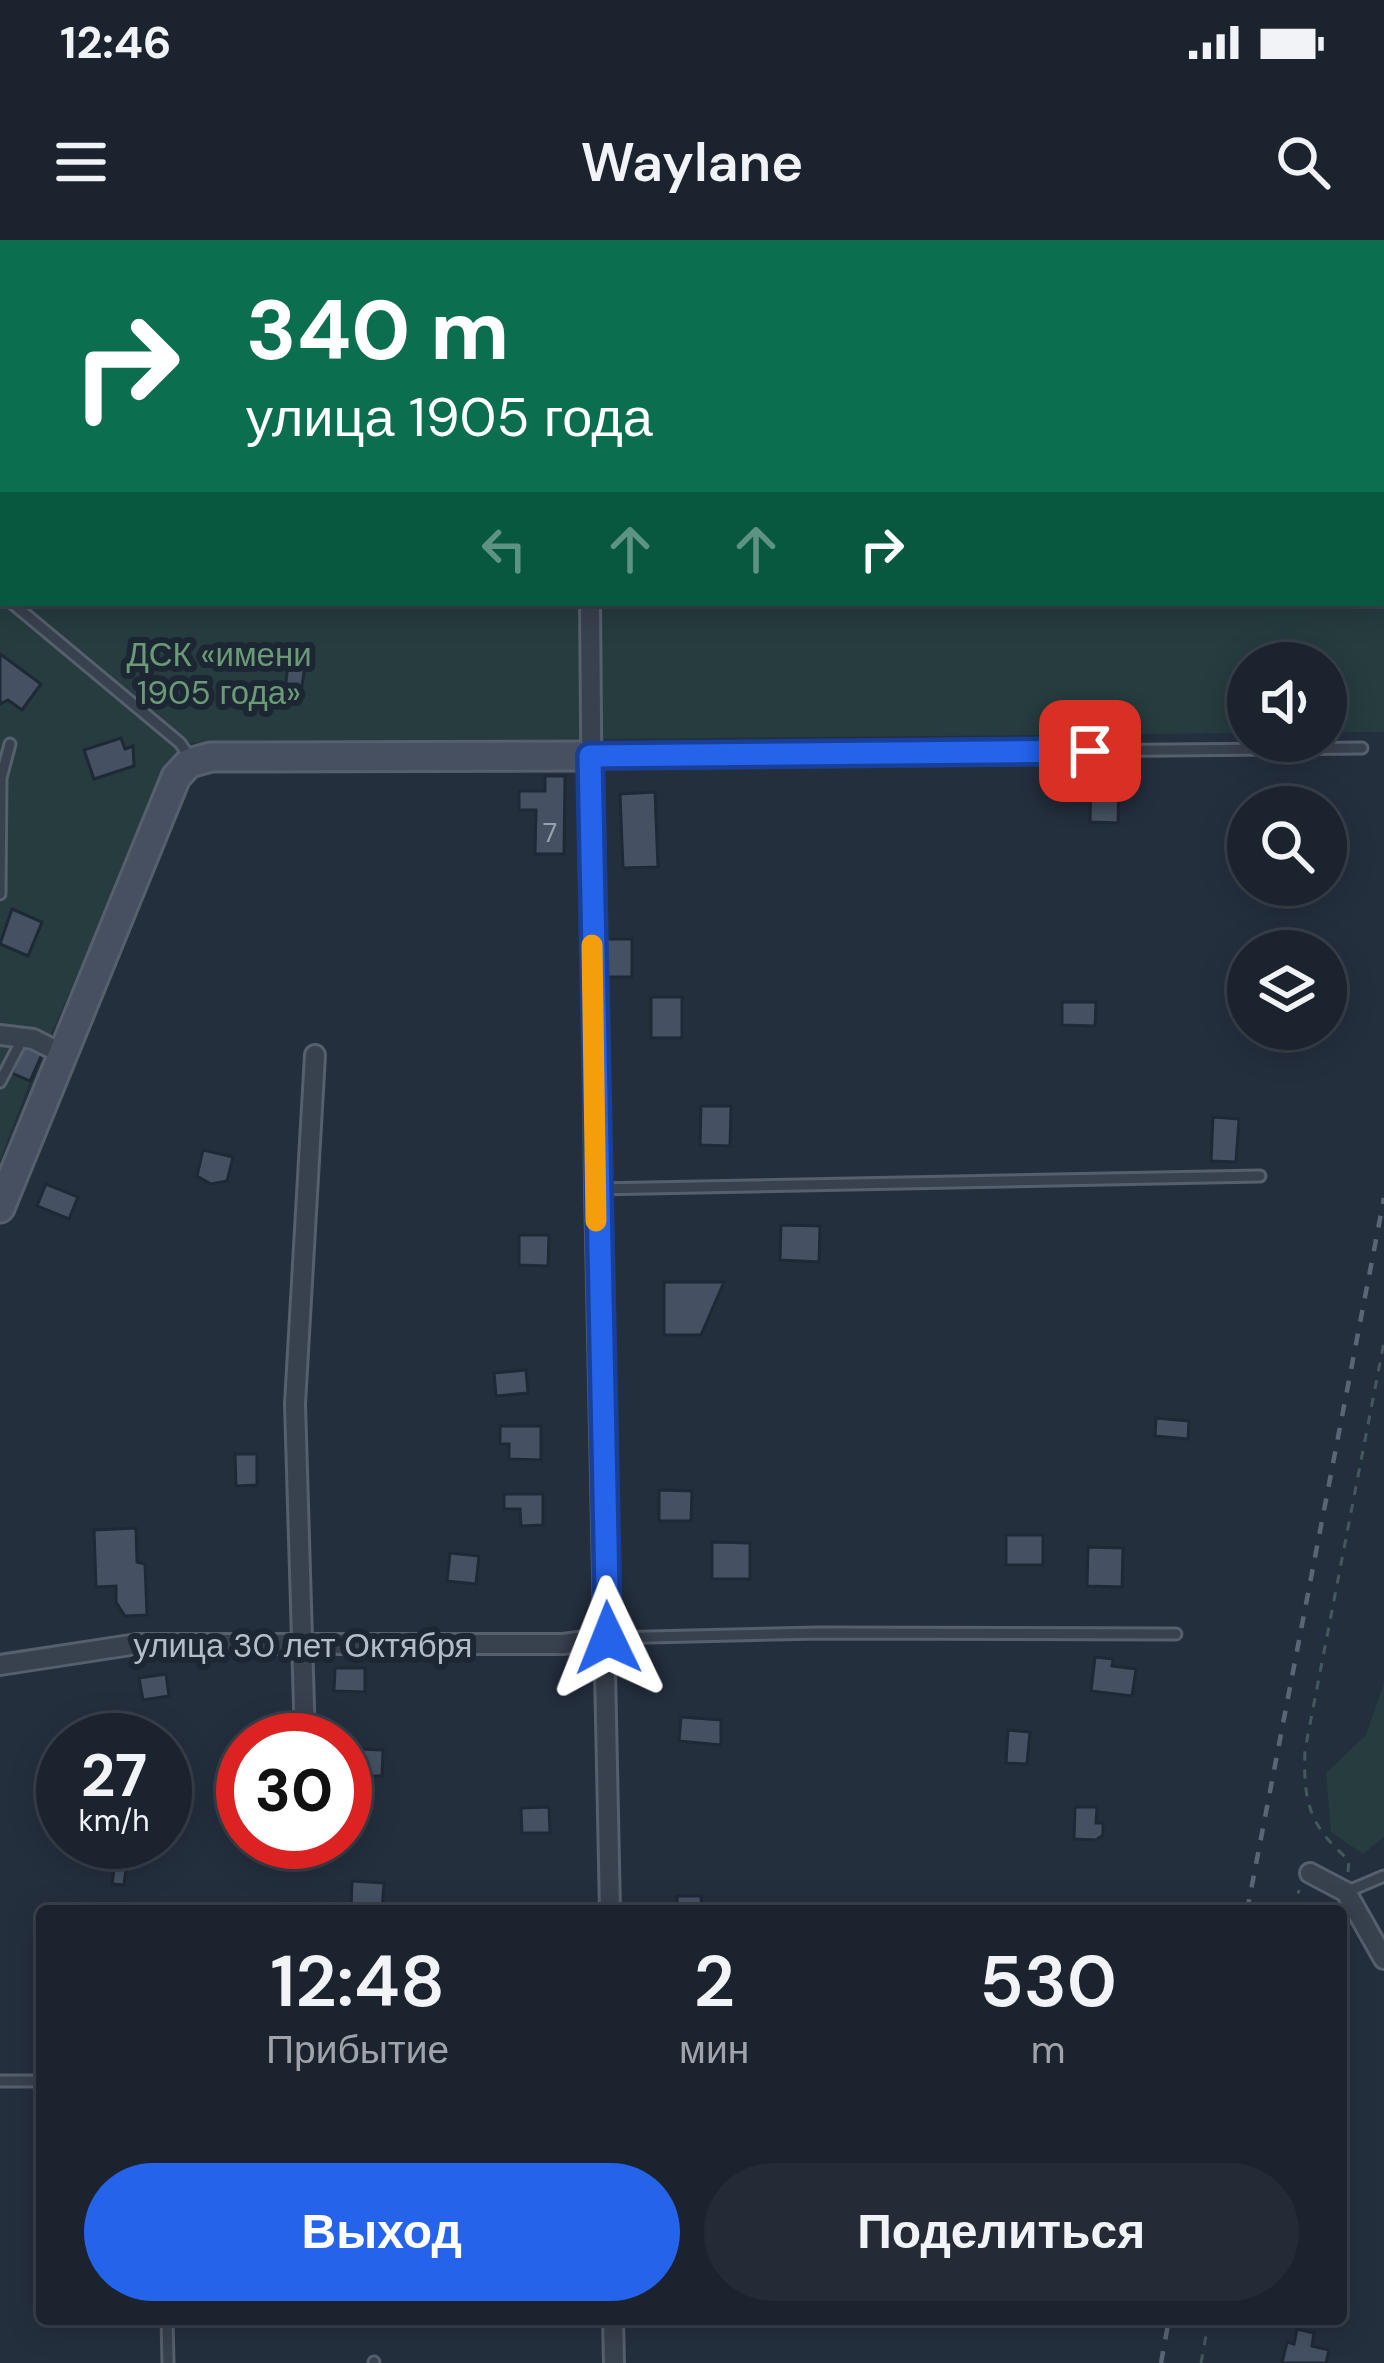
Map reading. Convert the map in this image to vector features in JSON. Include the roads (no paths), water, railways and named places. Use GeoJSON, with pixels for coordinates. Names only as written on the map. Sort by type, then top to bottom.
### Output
{"type":"FeatureCollection","features":[{"type":"Feature","properties":{"kind":"street"},"geometry":{"type":"LineString","coordinates":[[590,606],[610,1905]]}},
{"type":"Feature","properties":{"kind":"street"},"geometry":{"type":"LineString","coordinates":[[0,1208],[54,1050],[176,777],[191,761],[211,757],[590,756]]}},
{"type":"Feature","properties":{"kind":"street"},"geometry":{"type":"LineString","coordinates":[[0,1035],[54,1050]]}},
{"type":"Feature","properties":{"kind":"street"},"geometry":{"type":"LineString","coordinates":[[304,1713],[295,1404],[315,1055]]}},
{"type":"Feature","properties":{"kind":"street","name":"улица 30 лет Октября"},"geometry":{"type":"LineString","coordinates":[[0,1665],[122,1645],[563,1644],[608,1638]]}},
{"type":"Feature","properties":{"kind":"street"},"geometry":{"type":"LineString","coordinates":[[1310,1873],[1346,1892],[1384,1959]]}},
{"type":"Feature","properties":{"kind":"street"},"geometry":{"type":"LineString","coordinates":[[614,2325],[614,2363]]}},
{"type":"Feature","properties":{"kind":"lane"},"geometry":{"type":"LineString","coordinates":[[16,606],[180,743],[191,761]]}},
{"type":"Feature","properties":{"kind":"lane"},"geometry":{"type":"LineString","coordinates":[[0,894],[1,778],[10,744]]}},
{"type":"Feature","properties":{"kind":"lane"},"geometry":{"type":"LineString","coordinates":[[590,756],[1362,748]]}},
{"type":"Feature","properties":{"kind":"lane"},"geometry":{"type":"LineString","coordinates":[[0,1082],[23,1038]]}},
{"type":"Feature","properties":{"kind":"lane"},"geometry":{"type":"LineString","coordinates":[[596,1189],[1260,1176]]}},
{"type":"Feature","properties":{"kind":"lane"},"geometry":{"type":"LineString","coordinates":[[608,1638],[1176,1634]]}},
{"type":"Feature","properties":{"kind":"lane"},"geometry":{"type":"LineString","coordinates":[[1346,1892],[1384,1876]]}},
{"type":"Feature","properties":{"kind":"lane"},"geometry":{"type":"LineString","coordinates":[[0,2081],[36,2081]]}},
{"type":"Feature","properties":{"kind":"lane"},"geometry":{"type":"LineString","coordinates":[[167,2325],[169,2363]]}},
{"type":"Feature","properties":{"kind":"railway"},"geometry":{"type":"LineString","coordinates":[[1248,1905],[1384,1198]]}},
{"type":"Feature","properties":{"kind":"railway"},"geometry":{"type":"LineString","coordinates":[[1161,2363],[1168,2325]]}},
{"type":"Feature","properties":{"kind":"park label","name":"ДСК «имени 1905 года»"},"geometry":{"type":"Point","coordinates":[219,673]}}]}
